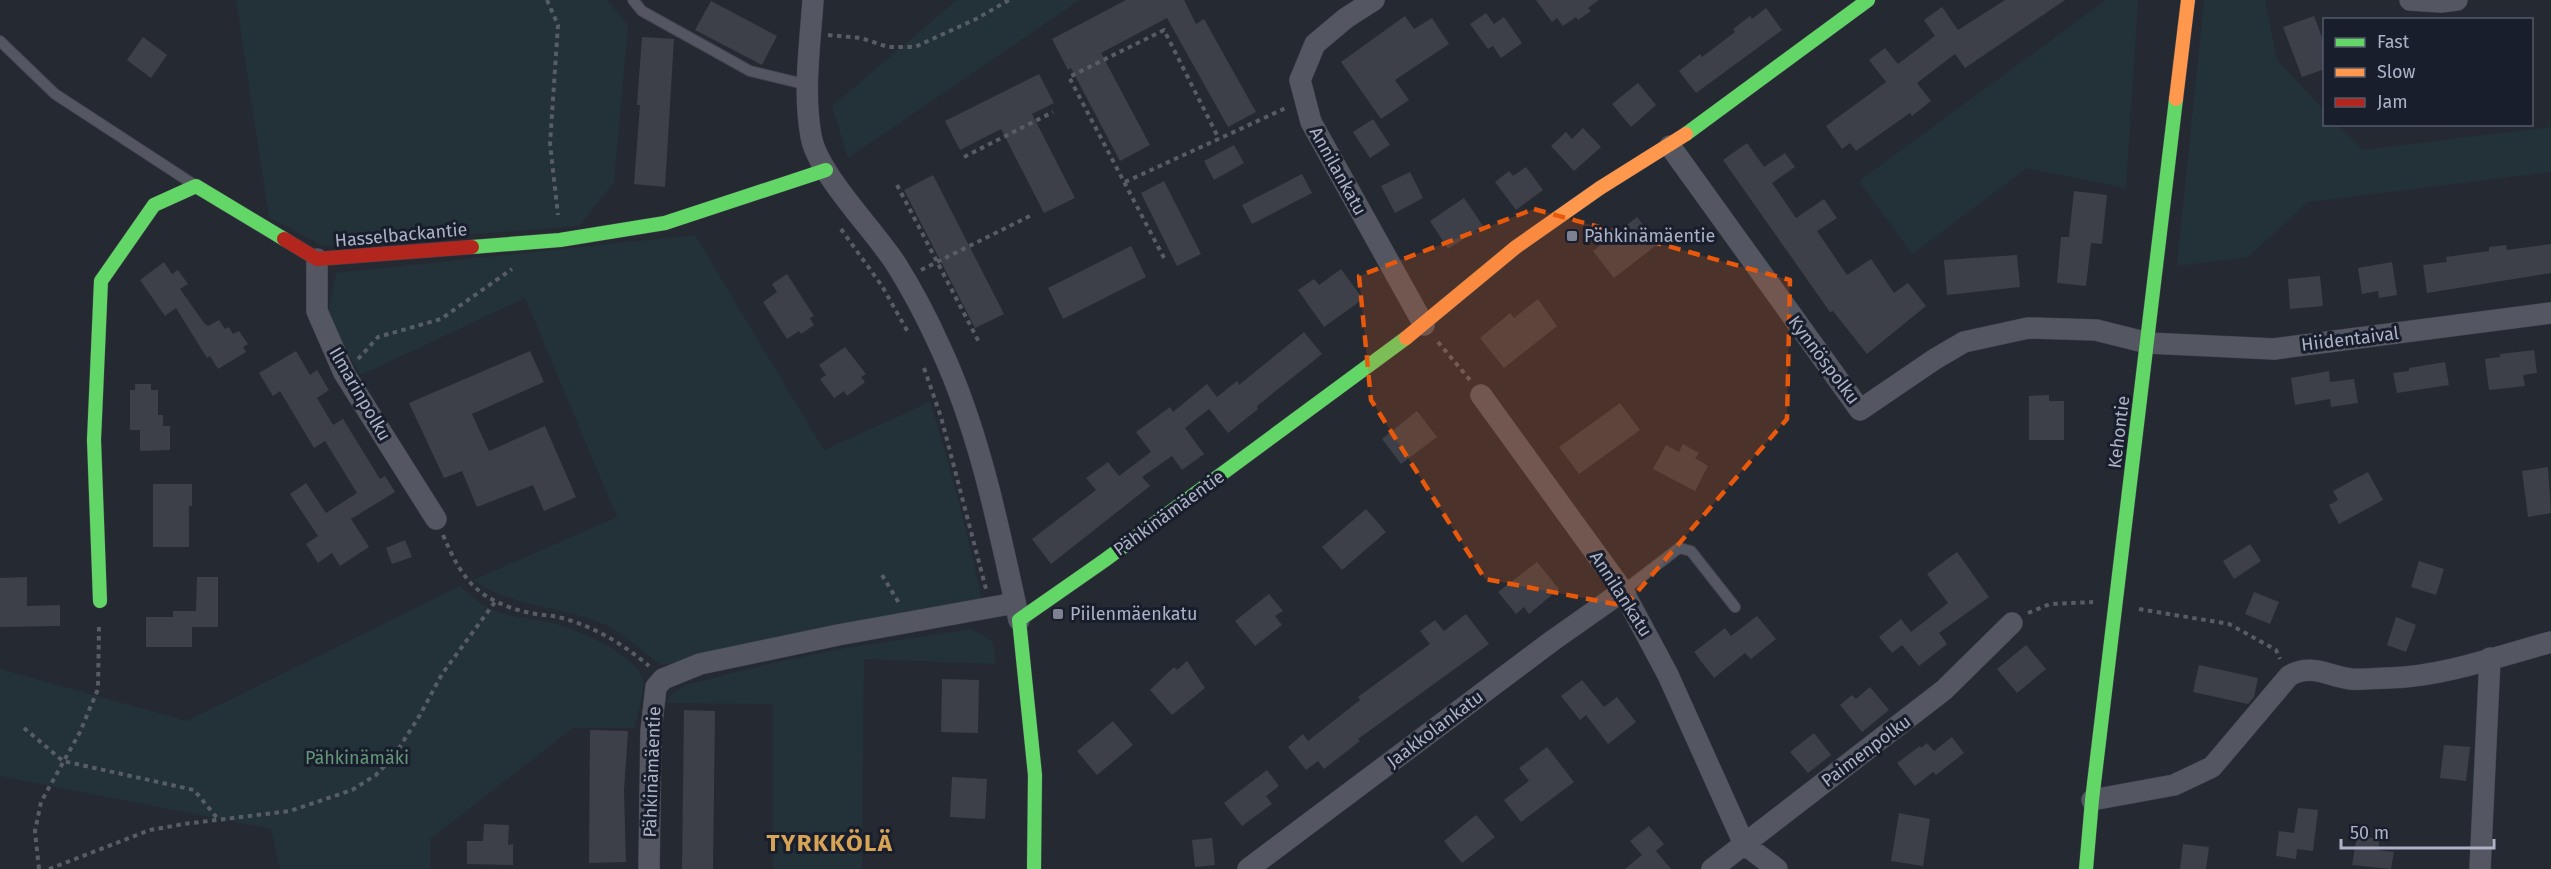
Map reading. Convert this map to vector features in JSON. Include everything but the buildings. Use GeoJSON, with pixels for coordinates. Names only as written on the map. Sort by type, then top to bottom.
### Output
{"type":"FeatureCollection","features":[{"type":"Feature","properties":{"kind":"street"},"geometry":{"type":"LineString","coordinates":[[813,0],[808,85],[811,138],[826,170],[904,278],[919,304],[954,379],[981,465],[1017,612],[1034,752],[1037,798],[1034,869]]}},
{"type":"Feature","properties":{"kind":"street","name":"Annilankatu"},"geometry":{"type":"LineString","coordinates":[[1374,0],[1346,18],[1315,44],[1300,80],[1311,122],[1429,330]]}},
{"type":"Feature","properties":{"kind":"street","name":"Pähkinämäentie"},"geometry":{"type":"LineString","coordinates":[[649,869],[651,731],[656,687],[663,679],[700,664],[910,621],[990,608],[1017,612],[1105,560],[1429,330],[1516,247],[1600,188],[1670,146],[1868,0]]}},
{"type":"Feature","properties":{"kind":"street","name":"Kehontie"},"geometry":{"type":"LineString","coordinates":[[2086,869],[2092,800],[2188,0]]}},
{"type":"Feature","properties":{"kind":"street"},"geometry":{"type":"LineString","coordinates":[[2410,0],[2441,2],[2457,0]]}},
{"type":"Feature","properties":{"kind":"street","name":"Kynnöspolku"},"geometry":{"type":"LineString","coordinates":[[1670,146],[1860,410],[1964,342],[2004,331],[2053,327],[2096,330],[2148,343]]}},
{"type":"Feature","properties":{"kind":"street","name":"Hasselbackantie"},"geometry":{"type":"LineString","coordinates":[[196,186],[318,260],[560,240],[665,223],[826,170]]}},
{"type":"Feature","properties":{"kind":"street"},"geometry":{"type":"LineString","coordinates":[[100,601],[94,440],[101,281],[154,205],[196,186]]}},
{"type":"Feature","properties":{"kind":"street","name":"Ilmarinpolku"},"geometry":{"type":"LineString","coordinates":[[318,260],[317,311],[344,373],[436,519]]}},
{"type":"Feature","properties":{"kind":"street","name":"Hiidentaival"},"geometry":{"type":"LineString","coordinates":[[2148,343],[2274,349],[2551,313]]}},
{"type":"Feature","properties":{"kind":"street","name":"Annilankatu"},"geometry":{"type":"LineString","coordinates":[[1481,395],[1623,591],[1668,675],[1744,844],[1777,869]]}},
{"type":"Feature","properties":{"kind":"street","name":"Jaakkolankatu"},"geometry":{"type":"LineString","coordinates":[[1248,869],[1552,641],[1623,591]]}},
{"type":"Feature","properties":{"kind":"street","name":"Paimenpolku"},"geometry":{"type":"LineString","coordinates":[[1712,869],[1944,690],[2012,624]]}},
{"type":"Feature","properties":{"kind":"street"},"geometry":{"type":"LineString","coordinates":[[2092,800],[2174,785],[2212,767],[2289,676],[2299,670],[2322,670],[2351,679],[2398,678],[2431,673],[2551,642]]}},
{"type":"Feature","properties":{"kind":"street"},"geometry":{"type":"LineString","coordinates":[[2480,869],[2490,658]]}},
{"type":"Feature","properties":{"kind":"lane"},"geometry":{"type":"LineString","coordinates":[[633,0],[642,11],[750,71],[808,85]]}},
{"type":"Feature","properties":{"kind":"lane"},"geometry":{"type":"LineString","coordinates":[[0,41],[55,94],[196,186]]}},
{"type":"Feature","properties":{"kind":"lane"},"geometry":{"type":"LineString","coordinates":[[1623,591],[1679,548],[1691,551],[1735,607]]}},
{"type":"Feature","properties":{"kind":"path"},"geometry":{"type":"LineString","coordinates":[[547,0],[558,25],[550,144],[560,240]]}},
{"type":"Feature","properties":{"kind":"path"},"geometry":{"type":"LineString","coordinates":[[810,34],[861,38],[888,47],[915,47],[976,19],[1009,0]]}},
{"type":"Feature","properties":{"kind":"path"},"geometry":{"type":"LineString","coordinates":[[1164,258],[1069,77],[1164,30],[1219,139]]}},
{"type":"Feature","properties":{"kind":"path"},"geometry":{"type":"LineString","coordinates":[[1125,182],[1305,99]]}},
{"type":"Feature","properties":{"kind":"path"},"geometry":{"type":"LineString","coordinates":[[964,157],[1053,112]]}},
{"type":"Feature","properties":{"kind":"path"},"geometry":{"type":"LineString","coordinates":[[897,185],[980,344]]}},
{"type":"Feature","properties":{"kind":"path"},"geometry":{"type":"LineString","coordinates":[[904,278],[1034,214]]}},
{"type":"Feature","properties":{"kind":"path"},"geometry":{"type":"LineString","coordinates":[[840,228],[882,286],[914,343]]}},
{"type":"Feature","properties":{"kind":"path"},"geometry":{"type":"LineString","coordinates":[[344,373],[378,338],[441,319],[514,267],[526,242]]}},
{"type":"Feature","properties":{"kind":"path"},"geometry":{"type":"LineString","coordinates":[[1429,330],[1481,395]]}},
{"type":"Feature","properties":{"kind":"path"},"geometry":{"type":"LineString","coordinates":[[922,362],[941,417],[976,546],[990,608]]}},
{"type":"Feature","properties":{"kind":"path"},"geometry":{"type":"LineString","coordinates":[[436,519],[454,561],[470,584],[495,602],[561,618],[595,630],[627,648],[663,679]]}},
{"type":"Feature","properties":{"kind":"path"},"geometry":{"type":"LineString","coordinates":[[882,575],[910,621]]}},
{"type":"Feature","properties":{"kind":"path"},"geometry":{"type":"LineString","coordinates":[[39,869],[35,831],[41,802],[80,732],[98,689],[100,601]]}},
{"type":"Feature","properties":{"kind":"path"},"geometry":{"type":"LineString","coordinates":[[2012,624],[2033,610],[2050,604],[2081,601],[2229,624],[2276,650],[2289,676]]}},
{"type":"Feature","properties":{"kind":"path"},"geometry":{"type":"LineString","coordinates":[[49,869],[150,830],[290,811],[352,790],[376,775],[394,756],[442,674],[495,602]]}},
{"type":"Feature","properties":{"kind":"path"},"geometry":{"type":"LineString","coordinates":[[24,728],[63,761],[194,790],[218,820]]}},
{"type":"Feature","properties":{"kind":"highlighted area"},"geometry":{"type":"Polygon","coordinates":[[[1534,209],[1790,280],[1787,419],[1625,606],[1485,579],[1371,400],[1359,276],[1534,209]]]}},
{"type":"Feature","properties":{"kind":"green space"},"geometry":{"type":"Polygon","coordinates":[[[236,0],[607,0],[628,25],[614,182],[579,226],[323,246],[269,217],[236,0]]]}},
{"type":"Feature","properties":{"kind":"green space"},"geometry":{"type":"Polygon","coordinates":[[[957,0],[1080,0],[848,158],[832,106],[957,0]]]}},
{"type":"Feature","properties":{"kind":"green space"},"geometry":{"type":"Polygon","coordinates":[[[2106,0],[2138,0],[2126,188],[2027,168],[1912,254],[1859,181],[2106,0]]]}},
{"type":"Feature","properties":{"kind":"green space"},"geometry":{"type":"Polygon","coordinates":[[[2204,0],[2265,0],[2277,60],[2323,109],[2323,126],[2339,126],[2363,150],[2551,127],[2551,172],[2308,202],[2248,257],[2177,266],[2204,0]]]}},
{"type":"Feature","properties":{"kind":"green space"},"geometry":{"type":"Polygon","coordinates":[[[695,235],[824,450],[930,402],[959,501],[982,601],[662,665],[601,623],[503,596],[473,580],[617,517],[525,298],[361,375],[327,319],[336,273],[695,235]]]}},
{"type":"Feature","properties":{"kind":"green space","name":"Pähkinämäki"},"geometry":{"type":"Polygon","coordinates":[[[460,586],[478,602],[493,610],[511,616],[556,624],[606,645],[618,652],[638,670],[644,683],[635,728],[573,728],[430,839],[430,869],[280,869],[271,829],[0,776],[0,669],[187,721],[460,586]]]}},
{"type":"Feature","properties":{"kind":"green space"},"geometry":{"type":"Polygon","coordinates":[[[972,629],[993,642],[996,664],[864,659],[862,869],[773,869],[773,704],[666,703],[670,696],[685,685],[760,666],[845,648],[972,629]]]}},
{"type":"Feature","properties":{"kind":"traffic: fast"},"geometry":{"type":"LineString","coordinates":[[1686,134],[1868,0]]}},
{"type":"Feature","properties":{"kind":"traffic: fast"},"geometry":{"type":"LineString","coordinates":[[2086,869],[2092,800],[2176,99]]}},
{"type":"Feature","properties":{"kind":"traffic: fast"},"geometry":{"type":"LineString","coordinates":[[472,247],[560,240],[665,223],[826,170]]}},
{"type":"Feature","properties":{"kind":"traffic: fast"},"geometry":{"type":"LineString","coordinates":[[100,601],[94,440],[101,281],[154,205],[196,186],[284,239]]}},
{"type":"Feature","properties":{"kind":"traffic: fast"},"geometry":{"type":"LineString","coordinates":[[1034,869],[1035,775],[1019,620],[1105,560],[1406,338]]}},
{"type":"Feature","properties":{"kind":"traffic: slow"},"geometry":{"type":"LineString","coordinates":[[2176,99],[2188,0]]}},
{"type":"Feature","properties":{"kind":"traffic: slow"},"geometry":{"type":"LineString","coordinates":[[1406,338],[1516,247],[1600,188],[1686,134]]}},
{"type":"Feature","properties":{"kind":"traffic: jam"},"geometry":{"type":"LineString","coordinates":[[284,239],[317,259],[472,247]]}},
{"type":"Feature","properties":{"kind":"place","name":"Pähkinämäentie"},"geometry":{"type":"Point","coordinates":[1572,236]}},
{"type":"Feature","properties":{"kind":"place","name":"Piilenmäenkatu"},"geometry":{"type":"Point","coordinates":[1058,614]}},
{"type":"Feature","properties":{"kind":"district","name":"TYRKKÖLÄ"},"geometry":{"type":"Point","coordinates":[830,843]}}]}
